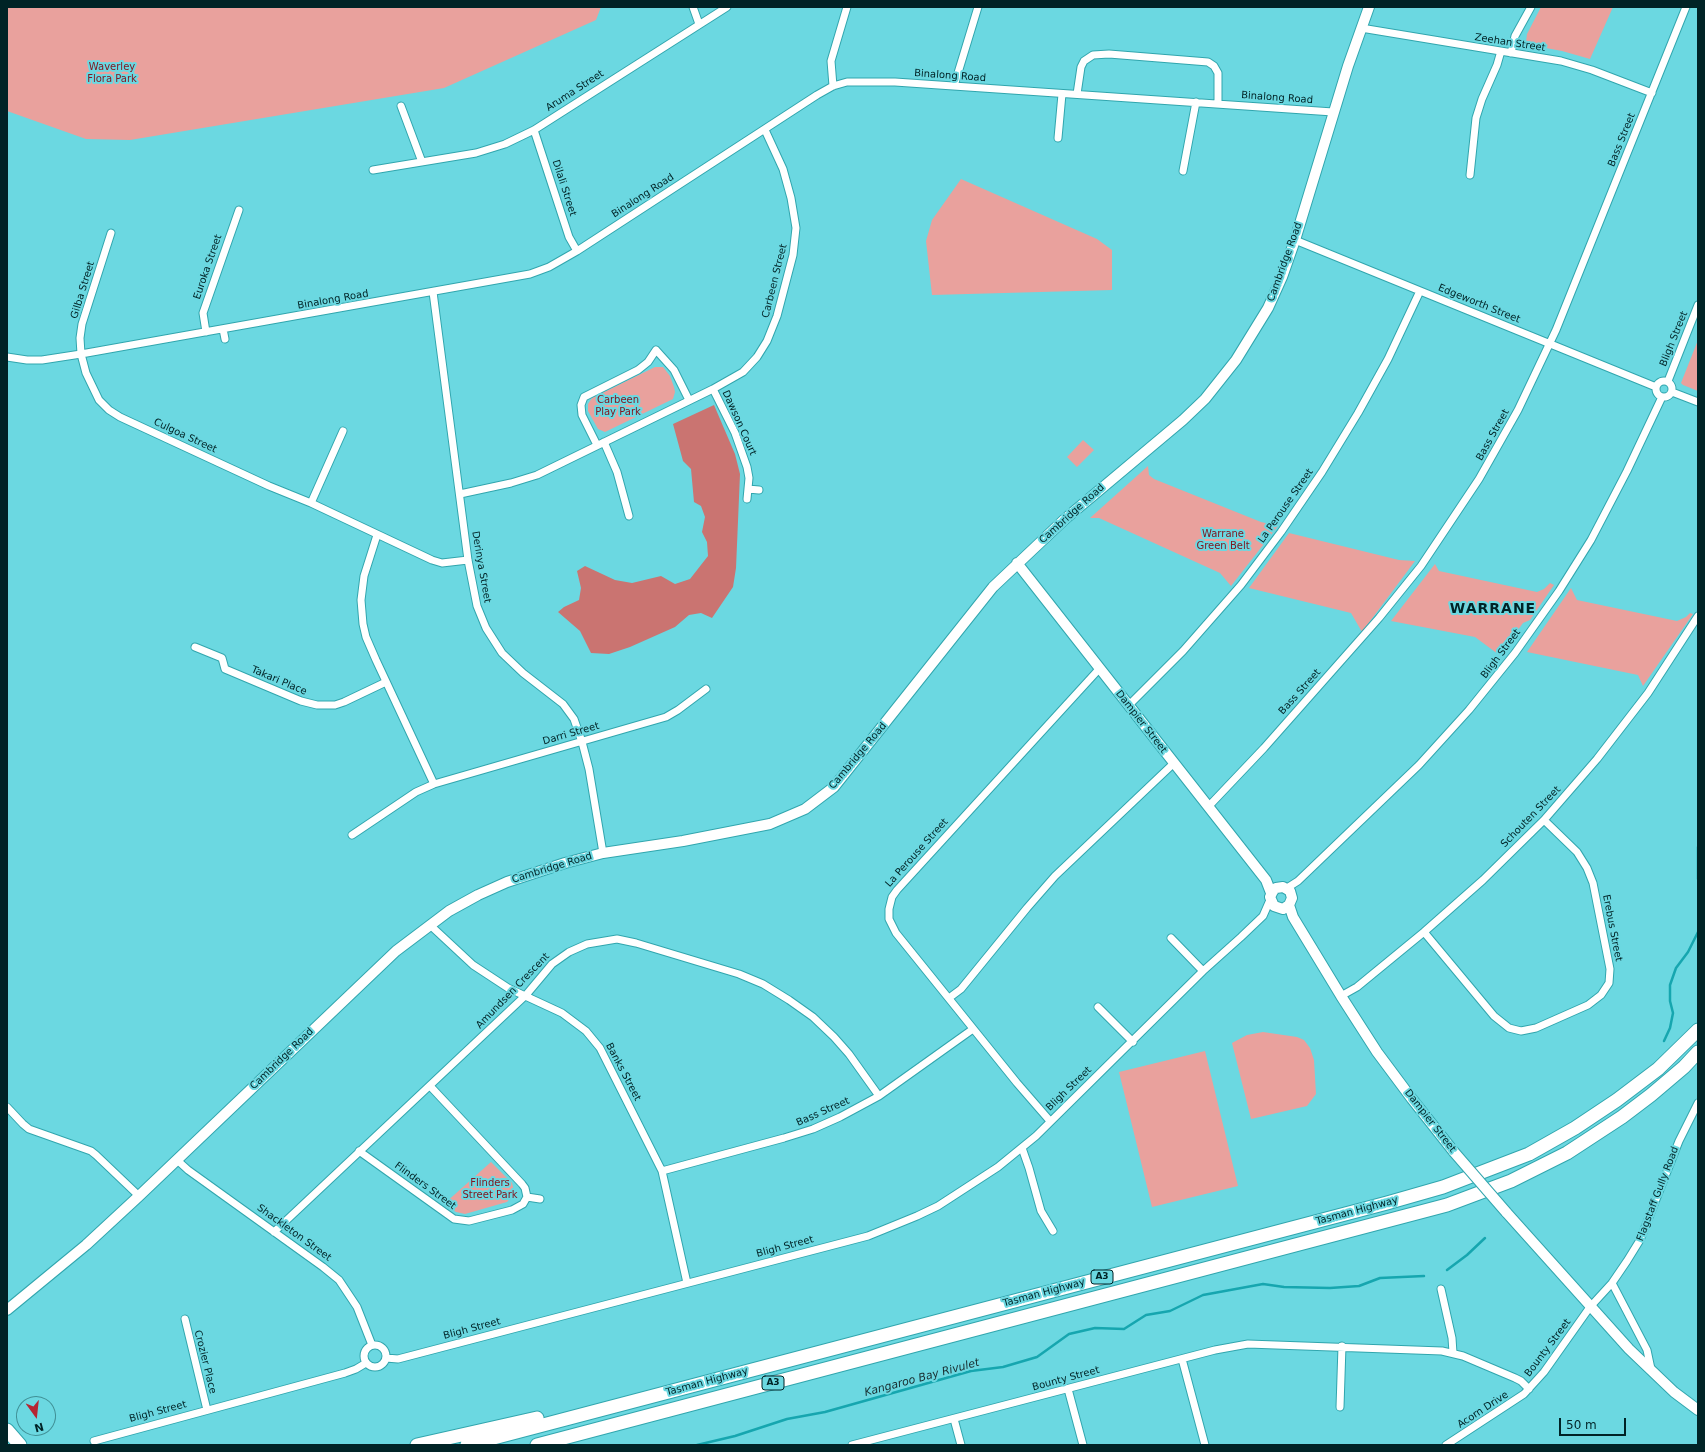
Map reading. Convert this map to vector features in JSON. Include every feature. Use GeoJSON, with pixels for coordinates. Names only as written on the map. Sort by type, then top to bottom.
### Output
{"type":"FeatureCollection","features":[{"type":"Feature","properties":{"kind":"highway","name":"Tasman Highway"},"geometry":{"type":"LineString","coordinates":[[467,1445],[1443,1187],[1529,1154],[1575,1128],[1617,1100],[1658,1069],[1698,1030]]}},
{"type":"Feature","properties":{"kind":"highway","name":"Tasman Highway"},"geometry":{"type":"LineString","coordinates":[[537,1445],[1447,1205],[1511,1181],[1567,1153],[1622,1117],[1651,1095],[1684,1067],[1698,1052]]}},
{"type":"Feature","properties":{"kind":"highway"},"geometry":{"type":"LineString","coordinates":[[417,1445],[742,1372]]}},
{"type":"Feature","properties":{"kind":"highway"},"geometry":{"type":"LineString","coordinates":[[7,1430],[20,1445]]}},
{"type":"Feature","properties":{"kind":"main road","name":"Cambridge Road"},"geometry":{"type":"LineString","coordinates":[[7,1310],[86,1245],[396,951],[455,908],[478,895],[507,882],[565,863],[603,853],[714,836],[770,824],[805,809],[834,787],[977,605],[1017,563],[1115,476],[1183,420],[1205,399],[1236,360],[1268,308],[1278,286],[1295,240],[1333,112],[1369,7]]}},
{"type":"Feature","properties":{"kind":"main road","name":"Dampier Street"},"geometry":{"type":"LineString","coordinates":[[1017,563],[1266,880],[1278,903],[1293,917],[1377,1052],[1412,1099],[1454,1152],[1590,1307]]}},
{"type":"Feature","properties":{"kind":"main road"},"geometry":{"type":"LineString","coordinates":[[1266,880],[1286,890],[1291,902],[1278,903]]}},
{"type":"Feature","properties":{"kind":"main road"},"geometry":{"type":"LineString","coordinates":[[1278,903],[1286,890]]}},
{"type":"Feature","properties":{"kind":"main road","name":"Cambridge Road"},"geometry":{"type":"LineString","coordinates":[[7,1305],[22,1297]]}},
{"type":"Feature","properties":{"kind":"main road"},"geometry":{"type":"LineString","coordinates":[[1590,1307],[1652,1372],[1674,1392],[1698,1410]]}},
{"type":"Feature","properties":{"kind":"street"},"geometry":{"type":"LineString","coordinates":[[693,7],[699,24]]}},
{"type":"Feature","properties":{"kind":"street","name":"Aruma Street"},"geometry":{"type":"LineString","coordinates":[[373,170],[490,150],[505,144],[534,130],[727,7]]}},
{"type":"Feature","properties":{"kind":"street"},"geometry":{"type":"LineString","coordinates":[[833,86],[832,60],[847,7]]}},
{"type":"Feature","properties":{"kind":"street"},"geometry":{"type":"LineString","coordinates":[[954,86],[978,7]]}},
{"type":"Feature","properties":{"kind":"street"},"geometry":{"type":"LineString","coordinates":[[1511,53],[1515,36],[1531,7]]}},
{"type":"Feature","properties":{"kind":"street","name":"Bass Street"},"geometry":{"type":"LineString","coordinates":[[1208,807],[1361,639],[1421,566],[1479,479],[1501,442],[1551,343],[1686,7]]}},
{"type":"Feature","properties":{"kind":"street","name":"Zeehan Street"},"geometry":{"type":"LineString","coordinates":[[1361,28],[1561,61],[1592,70],[1652,93]]}},
{"type":"Feature","properties":{"kind":"street"},"geometry":{"type":"LineString","coordinates":[[1470,175],[1476,118],[1501,51]]}},
{"type":"Feature","properties":{"kind":"street"},"geometry":{"type":"LineString","coordinates":[[1077,94],[1081,67],[1084,61],[1093,55],[1109,54],[1208,62],[1214,66],[1218,73],[1218,103]]}},
{"type":"Feature","properties":{"kind":"street","name":"Binalong Road"},"geometry":{"type":"LineString","coordinates":[[7,356],[27,360],[42,360],[82,354],[530,274],[549,267],[577,251],[833,86],[847,82],[861,81],[954,86],[1333,112]]}},
{"type":"Feature","properties":{"kind":"street"},"geometry":{"type":"LineString","coordinates":[[1058,138],[1062,94]]}},
{"type":"Feature","properties":{"kind":"street"},"geometry":{"type":"LineString","coordinates":[[1183,171],[1196,102]]}},
{"type":"Feature","properties":{"kind":"street"},"geometry":{"type":"LineString","coordinates":[[401,106],[422,162]]}},
{"type":"Feature","properties":{"kind":"street","name":"Dilali Street"},"geometry":{"type":"LineString","coordinates":[[534,130],[569,237],[577,251]]}},
{"type":"Feature","properties":{"kind":"street","name":"Carbeen Street"},"geometry":{"type":"LineString","coordinates":[[460,494],[524,479],[713,389],[743,372],[757,357],[767,341],[777,316],[793,255],[796,228],[791,198],[779,158],[765,130]]}},
{"type":"Feature","properties":{"kind":"street","name":"Euroka Street"},"geometry":{"type":"LineString","coordinates":[[206,332],[203,313],[239,210]]}},
{"type":"Feature","properties":{"kind":"street","name":"Gilba Street"},"geometry":{"type":"LineString","coordinates":[[82,354],[80,338],[82,324],[111,233]]}},
{"type":"Feature","properties":{"kind":"street","name":"Edgeworth Street"},"geometry":{"type":"LineString","coordinates":[[1295,240],[1656,386]]}},
{"type":"Feature","properties":{"kind":"street","name":"La Perouse Street"},"geometry":{"type":"LineString","coordinates":[[1129,705],[1183,651],[1241,585],[1281,532],[1322,472],[1361,408],[1388,359],[1420,291]]}},
{"type":"Feature","properties":{"kind":"street","name":"Derinya Street"},"geometry":{"type":"LineString","coordinates":[[433,292],[468,560],[477,606],[481,619],[491,637],[512,664],[563,704],[574,719],[582,742],[588,768],[603,853]]}},
{"type":"Feature","properties":{"kind":"street","name":"Bligh Street"},"geometry":{"type":"LineString","coordinates":[[1668,381],[1698,304]]}},
{"type":"Feature","properties":{"kind":"street"},"geometry":{"type":"LineString","coordinates":[[223,329],[225,339]]}},
{"type":"Feature","properties":{"kind":"street"},"geometry":{"type":"LineString","coordinates":[[629,516],[617,472],[582,415],[581,404],[584,397],[638,370],[648,362],[656,350],[674,370],[689,400]]}},
{"type":"Feature","properties":{"kind":"street","name":"Culgoa Street"},"geometry":{"type":"LineString","coordinates":[[82,354],[86,373],[99,400],[109,410],[120,417],[311,503],[437,562],[454,563],[468,560]]}},
{"type":"Feature","properties":{"kind":"street"},"geometry":{"type":"LineString","coordinates":[[1661,381],[1668,381],[1673,387],[1672,392],[1667,397],[1662,397],[1656,392],[1656,386],[1661,381]]}},
{"type":"Feature","properties":{"kind":"street","name":"Dawson Court"},"geometry":{"type":"LineString","coordinates":[[713,389],[735,433],[748,466],[749,478],[747,499]]}},
{"type":"Feature","properties":{"kind":"street"},"geometry":{"type":"LineString","coordinates":[[1672,392],[1698,402]]}},
{"type":"Feature","properties":{"kind":"street","name":"Bligh Street"},"geometry":{"type":"LineString","coordinates":[[1286,890],[1298,881],[1419,766],[1469,710],[1515,653],[1559,591],[1591,540],[1628,471],[1662,397]]}},
{"type":"Feature","properties":{"kind":"street"},"geometry":{"type":"LineString","coordinates":[[311,503],[344,431]]}},
{"type":"Feature","properties":{"kind":"street"},"geometry":{"type":"LineString","coordinates":[[748,489],[759,490]]}},
{"type":"Feature","properties":{"kind":"street"},"geometry":{"type":"LineString","coordinates":[[377,535],[364,576],[362,614],[366,637],[434,784]]}},
{"type":"Feature","properties":{"kind":"street","name":"Schouten Street"},"geometry":{"type":"LineString","coordinates":[[1341,996],[1358,987],[1424,932],[1483,880],[1544,820],[1597,758],[1648,693],[1698,616]]}},
{"type":"Feature","properties":{"kind":"street","name":"Takari Place"},"geometry":{"type":"LineString","coordinates":[[195,647],[222,658],[225,668],[301,701],[317,705],[335,705],[386,682]]}},
{"type":"Feature","properties":{"kind":"street","name":"La Perouse Street"},"geometry":{"type":"LineString","coordinates":[[1050,1121],[922,967],[893,928],[888,914],[892,897],[1100,668]]}},
{"type":"Feature","properties":{"kind":"street","name":"Darri Street"},"geometry":{"type":"LineString","coordinates":[[352,835],[416,792],[434,784],[666,717],[706,689]]}},
{"type":"Feature","properties":{"kind":"street"},"geometry":{"type":"LineString","coordinates":[[949,998],[960,989],[1055,876],[1174,763]]}},
{"type":"Feature","properties":{"kind":"street","name":"Erebus Street"},"geometry":{"type":"LineString","coordinates":[[1424,932],[1494,1016],[1509,1028],[1521,1031],[1536,1028],[1588,1005],[1601,995],[1608,983],[1610,969],[1593,883],[1587,868],[1577,852],[1544,820]]}},
{"type":"Feature","properties":{"kind":"street","name":"Bligh Street"},"geometry":{"type":"LineString","coordinates":[[386,1358],[398,1359],[868,1236],[917,1216],[963,1191],[1022,1148],[1204,971],[1242,937],[1262,916],[1278,903]]}},
{"type":"Feature","properties":{"kind":"street","name":"Banks Street"},"geometry":{"type":"LineString","coordinates":[[430,925],[473,965],[508,988],[562,1013],[576,1023],[594,1040],[607,1060],[662,1171],[687,1283]]}},
{"type":"Feature","properties":{"kind":"street"},"geometry":{"type":"LineString","coordinates":[[1171,938],[1204,971]]}},
{"type":"Feature","properties":{"kind":"street","name":"Amundsen Crescent"},"geometry":{"type":"LineString","coordinates":[[274,1232],[526,996],[552,964],[582,945],[617,939],[651,946],[739,974],[763,984],[813,1017],[834,1037],[849,1054],[879,1096]]}},
{"type":"Feature","properties":{"kind":"street"},"geometry":{"type":"LineString","coordinates":[[1098,1007],[1132,1042]]}},
{"type":"Feature","properties":{"kind":"street","name":"Bass Street"},"geometry":{"type":"LineString","coordinates":[[662,1171],[784,1138],[813,1129],[840,1117],[879,1096],[973,1029]]}},
{"type":"Feature","properties":{"kind":"street"},"geometry":{"type":"LineString","coordinates":[[430,1086],[522,1184],[525,1188],[527,1197],[540,1199]]}},
{"type":"Feature","properties":{"kind":"street","name":"Flagstaff Gully Road"},"geometry":{"type":"LineString","coordinates":[[1590,1307],[1612,1282],[1632,1255],[1640,1240],[1678,1141],[1698,1103]]}},
{"type":"Feature","properties":{"kind":"street"},"geometry":{"type":"LineString","coordinates":[[7,1107],[29,1129],[96,1155],[139,1196]]}},
{"type":"Feature","properties":{"kind":"street"},"geometry":{"type":"LineString","coordinates":[[1022,1148],[1041,1211],[1052,1231]]}},
{"type":"Feature","properties":{"kind":"street","name":"Flinders Street"},"geometry":{"type":"LineString","coordinates":[[359,1151],[450,1217],[458,1220],[468,1221],[512,1210],[522,1204],[527,1197]]}},
{"type":"Feature","properties":{"kind":"street","name":"Shackleton Street"},"geometry":{"type":"LineString","coordinates":[[177,1160],[188,1170],[339,1280],[357,1307],[372,1345]]}},
{"type":"Feature","properties":{"kind":"street"},"geometry":{"type":"LineString","coordinates":[[1612,1282],[1647,1350],[1652,1372]]}},
{"type":"Feature","properties":{"kind":"street"},"geometry":{"type":"LineString","coordinates":[[1441,1289],[1452,1338],[1453,1353]]}},
{"type":"Feature","properties":{"kind":"street","name":"Bounty Street"},"geometry":{"type":"LineString","coordinates":[[852,1445],[1231,1346],[1248,1344],[1342,1346],[1432,1350],[1453,1353],[1516,1378],[1529,1389],[1544,1372],[1590,1307]]}},
{"type":"Feature","properties":{"kind":"street","name":"Crozier Place"},"geometry":{"type":"LineString","coordinates":[[185,1319],[207,1410]]}},
{"type":"Feature","properties":{"kind":"street"},"geometry":{"type":"LineString","coordinates":[[372,1345],[385,1350],[386,1358],[383,1364],[376,1368],[366,1363],[363,1354],[366,1348],[372,1345]]}},
{"type":"Feature","properties":{"kind":"street"},"geometry":{"type":"LineString","coordinates":[[1340,1407],[1342,1346]]}},
{"type":"Feature","properties":{"kind":"street"},"geometry":{"type":"LineString","coordinates":[[1182,1359],[1205,1445]]}},
{"type":"Feature","properties":{"kind":"street","name":"Bligh Street"},"geometry":{"type":"LineString","coordinates":[[94,1441],[345,1373],[366,1363]]}},
{"type":"Feature","properties":{"kind":"street"},"geometry":{"type":"LineString","coordinates":[[1068,1389],[1083,1445]]}},
{"type":"Feature","properties":{"kind":"street","name":"Acorn Drive"},"geometry":{"type":"LineString","coordinates":[[1446,1445],[1517,1400],[1529,1389]]}},
{"type":"Feature","properties":{"kind":"street"},"geometry":{"type":"LineString","coordinates":[[954,1419],[961,1445]]}},
{"type":"Feature","properties":{"kind":"green space","name":"Waverley Flora Park"},"geometry":{"type":"Polygon","coordinates":[[[7,7],[601,7],[596,20],[444,88],[130,140],[86,139],[7,111],[7,7]]]}},
{"type":"Feature","properties":{"kind":"green space"},"geometry":{"type":"Polygon","coordinates":[[[1541,7],[1613,7],[1590,59],[1562,51],[1530,45],[1526,42],[1527,34],[1541,7]]]}},
{"type":"Feature","properties":{"kind":"green space"},"geometry":{"type":"Polygon","coordinates":[[[961,179],[1097,239],[1112,250],[1112,290],[932,295],[926,241],[932,220],[961,179]]]}},
{"type":"Feature","properties":{"kind":"green space"},"geometry":{"type":"Polygon","coordinates":[[[1698,340],[1698,391],[1681,383],[1698,340]]]}},
{"type":"Feature","properties":{"kind":"green space","name":"Carbeen Play Park"},"geometry":{"type":"Polygon","coordinates":[[[655,367],[663,367],[670,376],[675,392],[673,399],[605,432],[598,429],[588,411],[588,404],[592,398],[655,367]]]}},
{"type":"Feature","properties":{"kind":"green space"},"geometry":{"type":"Polygon","coordinates":[[[1083,440],[1094,450],[1077,467],[1067,457],[1083,440]]]}},
{"type":"Feature","properties":{"kind":"green space","name":"Warrane Green Belt"},"geometry":{"type":"Polygon","coordinates":[[[1148,466],[1149,475],[1154,479],[1261,522],[1278,526],[1231,586],[1220,573],[1099,518],[1090,518],[1148,466]]]}},
{"type":"Feature","properties":{"kind":"green space","name":"Warrane Green Belt"},"geometry":{"type":"Polygon","coordinates":[[[1289,533],[1399,560],[1415,561],[1362,632],[1351,613],[1249,588],[1289,533]]]}},
{"type":"Feature","properties":{"kind":"green space"},"geometry":{"type":"Polygon","coordinates":[[[1435,564],[1439,571],[1537,592],[1544,589],[1550,583],[1554,585],[1530,620],[1523,623],[1512,638],[1511,646],[1502,657],[1475,637],[1391,621],[1435,564]]]}},
{"type":"Feature","properties":{"kind":"green space"},"geometry":{"type":"Polygon","coordinates":[[[1571,588],[1577,600],[1677,621],[1686,617],[1690,613],[1693,614],[1643,686],[1638,675],[1527,652],[1571,588]]]}},
{"type":"Feature","properties":{"kind":"green space"},"geometry":{"type":"Polygon","coordinates":[[[1263,1032],[1297,1037],[1304,1040],[1310,1048],[1314,1060],[1316,1094],[1307,1106],[1251,1119],[1232,1043],[1247,1035],[1263,1032]]]}},
{"type":"Feature","properties":{"kind":"green space"},"geometry":{"type":"Polygon","coordinates":[[[1205,1051],[1238,1186],[1152,1207],[1119,1072],[1205,1051]]]}},
{"type":"Feature","properties":{"kind":"green space","name":"Flinders Street Park"},"geometry":{"type":"Polygon","coordinates":[[[491,1162],[512,1183],[512,1196],[507,1202],[465,1214],[456,1212],[444,1204],[491,1162]]]}},
{"type":"Feature","properties":{"kind":"shaded area"},"geometry":{"type":"Polygon","coordinates":[[[714,405],[735,454],[740,474],[736,568],[733,587],[712,618],[701,613],[689,615],[675,627],[630,647],[609,654],[591,653],[580,631],[558,612],[564,607],[579,600],[581,588],[577,571],[585,566],[615,580],[632,583],[661,576],[675,584],[690,579],[708,556],[707,542],[702,532],[705,517],[701,506],[694,502],[691,469],[683,461],[673,424],[714,405]]]}},
{"type":"Feature","properties":{"kind":"waterway","name":"Kangaroo Bay Rivulet"},"geometry":{"type":"LineString","coordinates":[[1698,847],[1698,879]]}},
{"type":"Feature","properties":{"kind":"waterway","name":"Kangaroo Bay Rivulet"},"geometry":{"type":"LineString","coordinates":[[1664,1041],[1670,1028],[1673,1013],[1670,1001],[1670,985],[1676,968],[1688,952],[1698,932]]}},
{"type":"Feature","properties":{"kind":"waterway","name":"Kangaroo Bay Rivulet"},"geometry":{"type":"LineString","coordinates":[[1447,1270],[1467,1255],[1485,1238]]}},
{"type":"Feature","properties":{"kind":"waterway","name":"Kangaroo Bay Rivulet"},"geometry":{"type":"LineString","coordinates":[[697,1445],[735,1436],[787,1419],[825,1412],[971,1371],[1003,1367],[1037,1357],[1069,1334],[1095,1328],[1124,1329],[1146,1315],[1170,1311],[1203,1295],[1263,1284],[1284,1287],[1330,1288],[1359,1286],[1380,1278],[1424,1276]]}},
{"type":"Feature","properties":{"kind":"district","name":"WARRANE"},"geometry":{"type":"Point","coordinates":[1493,609]}}]}
